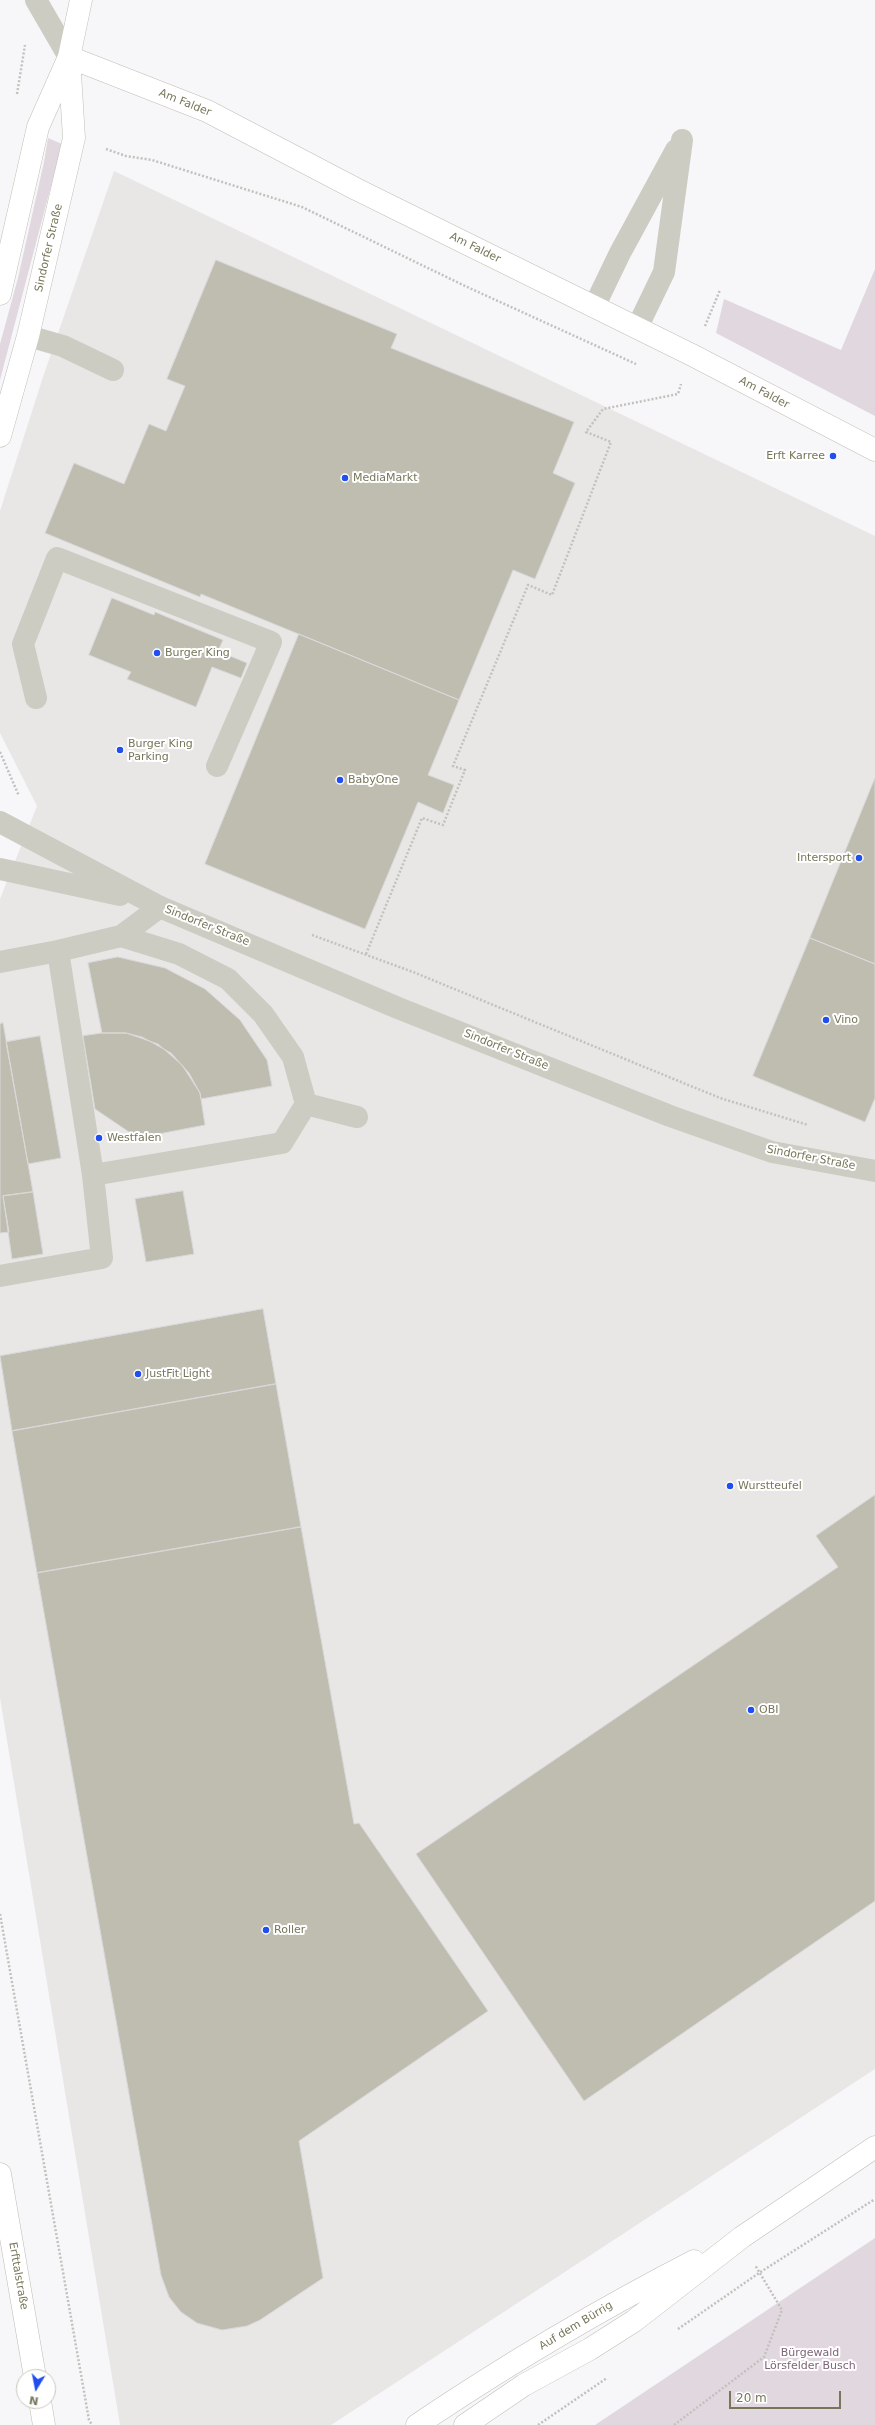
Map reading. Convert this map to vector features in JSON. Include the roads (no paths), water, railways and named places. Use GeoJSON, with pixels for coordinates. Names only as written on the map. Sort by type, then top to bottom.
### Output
{"type":"FeatureCollection","features":[{"type":"Feature","properties":{"kind":"street"},"geometry":{"type":"LineString","coordinates":[[36,0],[69,57]]}},
{"type":"Feature","properties":{"kind":"street","name":"Sindorfer Straße"},"geometry":{"type":"LineString","coordinates":[[0,294],[38,126],[69,57],[81,0]]}},
{"type":"Feature","properties":{"kind":"street","name":"Sindorfer Straße"},"geometry":{"type":"LineString","coordinates":[[0,436],[28,336],[74,138],[69,57]]}},
{"type":"Feature","properties":{"kind":"street","name":"Am Falder"},"geometry":{"type":"LineString","coordinates":[[69,57],[207,111],[356,189],[692,355],[875,450]]}},
{"type":"Feature","properties":{"kind":"street"},"geometry":{"type":"LineString","coordinates":[[594,307],[642,211],[682,140],[664,272],[637,328]]}},
{"type":"Feature","properties":{"kind":"street"},"geometry":{"type":"LineString","coordinates":[[28,336],[63,346],[113,370]]}},
{"type":"Feature","properties":{"kind":"street"},"geometry":{"type":"LineString","coordinates":[[36,698],[23,644],[57,558],[271,642],[217,766]]}},
{"type":"Feature","properties":{"kind":"street","name":"Sindorfer Straße"},"geometry":{"type":"LineString","coordinates":[[0,822],[153,904],[398,1008],[670,1116],[772,1152],[875,1171]]}},
{"type":"Feature","properties":{"kind":"street","name":"Sindorfer Straße"},"geometry":{"type":"LineString","coordinates":[[0,869],[153,904]]}},
{"type":"Feature","properties":{"kind":"street"},"geometry":{"type":"LineString","coordinates":[[121,936],[153,904]]}},
{"type":"Feature","properties":{"kind":"street"},"geometry":{"type":"LineString","coordinates":[[0,962],[58,951],[121,936],[179,954],[228,979],[264,1014],[293,1058],[306,1104],[282,1143],[93,1175]]}},
{"type":"Feature","properties":{"kind":"street"},"geometry":{"type":"LineString","coordinates":[[0,1276],[102,1258],[93,1175],[58,951]]}},
{"type":"Feature","properties":{"kind":"street"},"geometry":{"type":"LineString","coordinates":[[306,1104],[357,1118]]}},
{"type":"Feature","properties":{"kind":"street","name":"Auf dem Bürrig"},"geometry":{"type":"LineString","coordinates":[[465,2425],[524,2385],[590,2350],[634,2321],[742,2237],[875,2147]]}},
{"type":"Feature","properties":{"kind":"street","name":"Erfttalstraße"},"geometry":{"type":"LineString","coordinates":[[0,2174],[34,2369]]}},
{"type":"Feature","properties":{"kind":"street","name":"Auf dem Bürrig"},"geometry":{"type":"LineString","coordinates":[[417,2425],[467,2390],[628,2295],[742,2237]]}},
{"type":"Feature","properties":{"kind":"street"},"geometry":{"type":"LineString","coordinates":[[41,2409],[44,2425]]}},
{"type":"Feature","properties":{"kind":"place","name":"Erft Karree"},"geometry":{"type":"Point","coordinates":[833,456]}},
{"type":"Feature","properties":{"kind":"place","name":"MediaMarkt"},"geometry":{"type":"Point","coordinates":[345,478]}},
{"type":"Feature","properties":{"kind":"place","name":"Burger King"},"geometry":{"type":"Point","coordinates":[157,653]}},
{"type":"Feature","properties":{"kind":"place","name":"Burger King Parking"},"geometry":{"type":"Point","coordinates":[120,750]}},
{"type":"Feature","properties":{"kind":"place","name":"BabyOne"},"geometry":{"type":"Point","coordinates":[340,780]}},
{"type":"Feature","properties":{"kind":"place","name":"Intersport"},"geometry":{"type":"Point","coordinates":[859,858]}},
{"type":"Feature","properties":{"kind":"place","name":"Vino"},"geometry":{"type":"Point","coordinates":[826,1020]}},
{"type":"Feature","properties":{"kind":"place","name":"Westfalen"},"geometry":{"type":"Point","coordinates":[99,1138]}},
{"type":"Feature","properties":{"kind":"place","name":"JustFit Light"},"geometry":{"type":"Point","coordinates":[138,1374]}},
{"type":"Feature","properties":{"kind":"place","name":"Wurstteufel"},"geometry":{"type":"Point","coordinates":[730,1486]}},
{"type":"Feature","properties":{"kind":"place","name":"OBI"},"geometry":{"type":"Point","coordinates":[751,1710]}},
{"type":"Feature","properties":{"kind":"place","name":"Roller"},"geometry":{"type":"Point","coordinates":[266,1930]}},
{"type":"Feature","properties":{"kind":"park label","name":"Bürgewald Lörsfelder Busch"},"geometry":{"type":"Point","coordinates":[810,2359]}}]}
